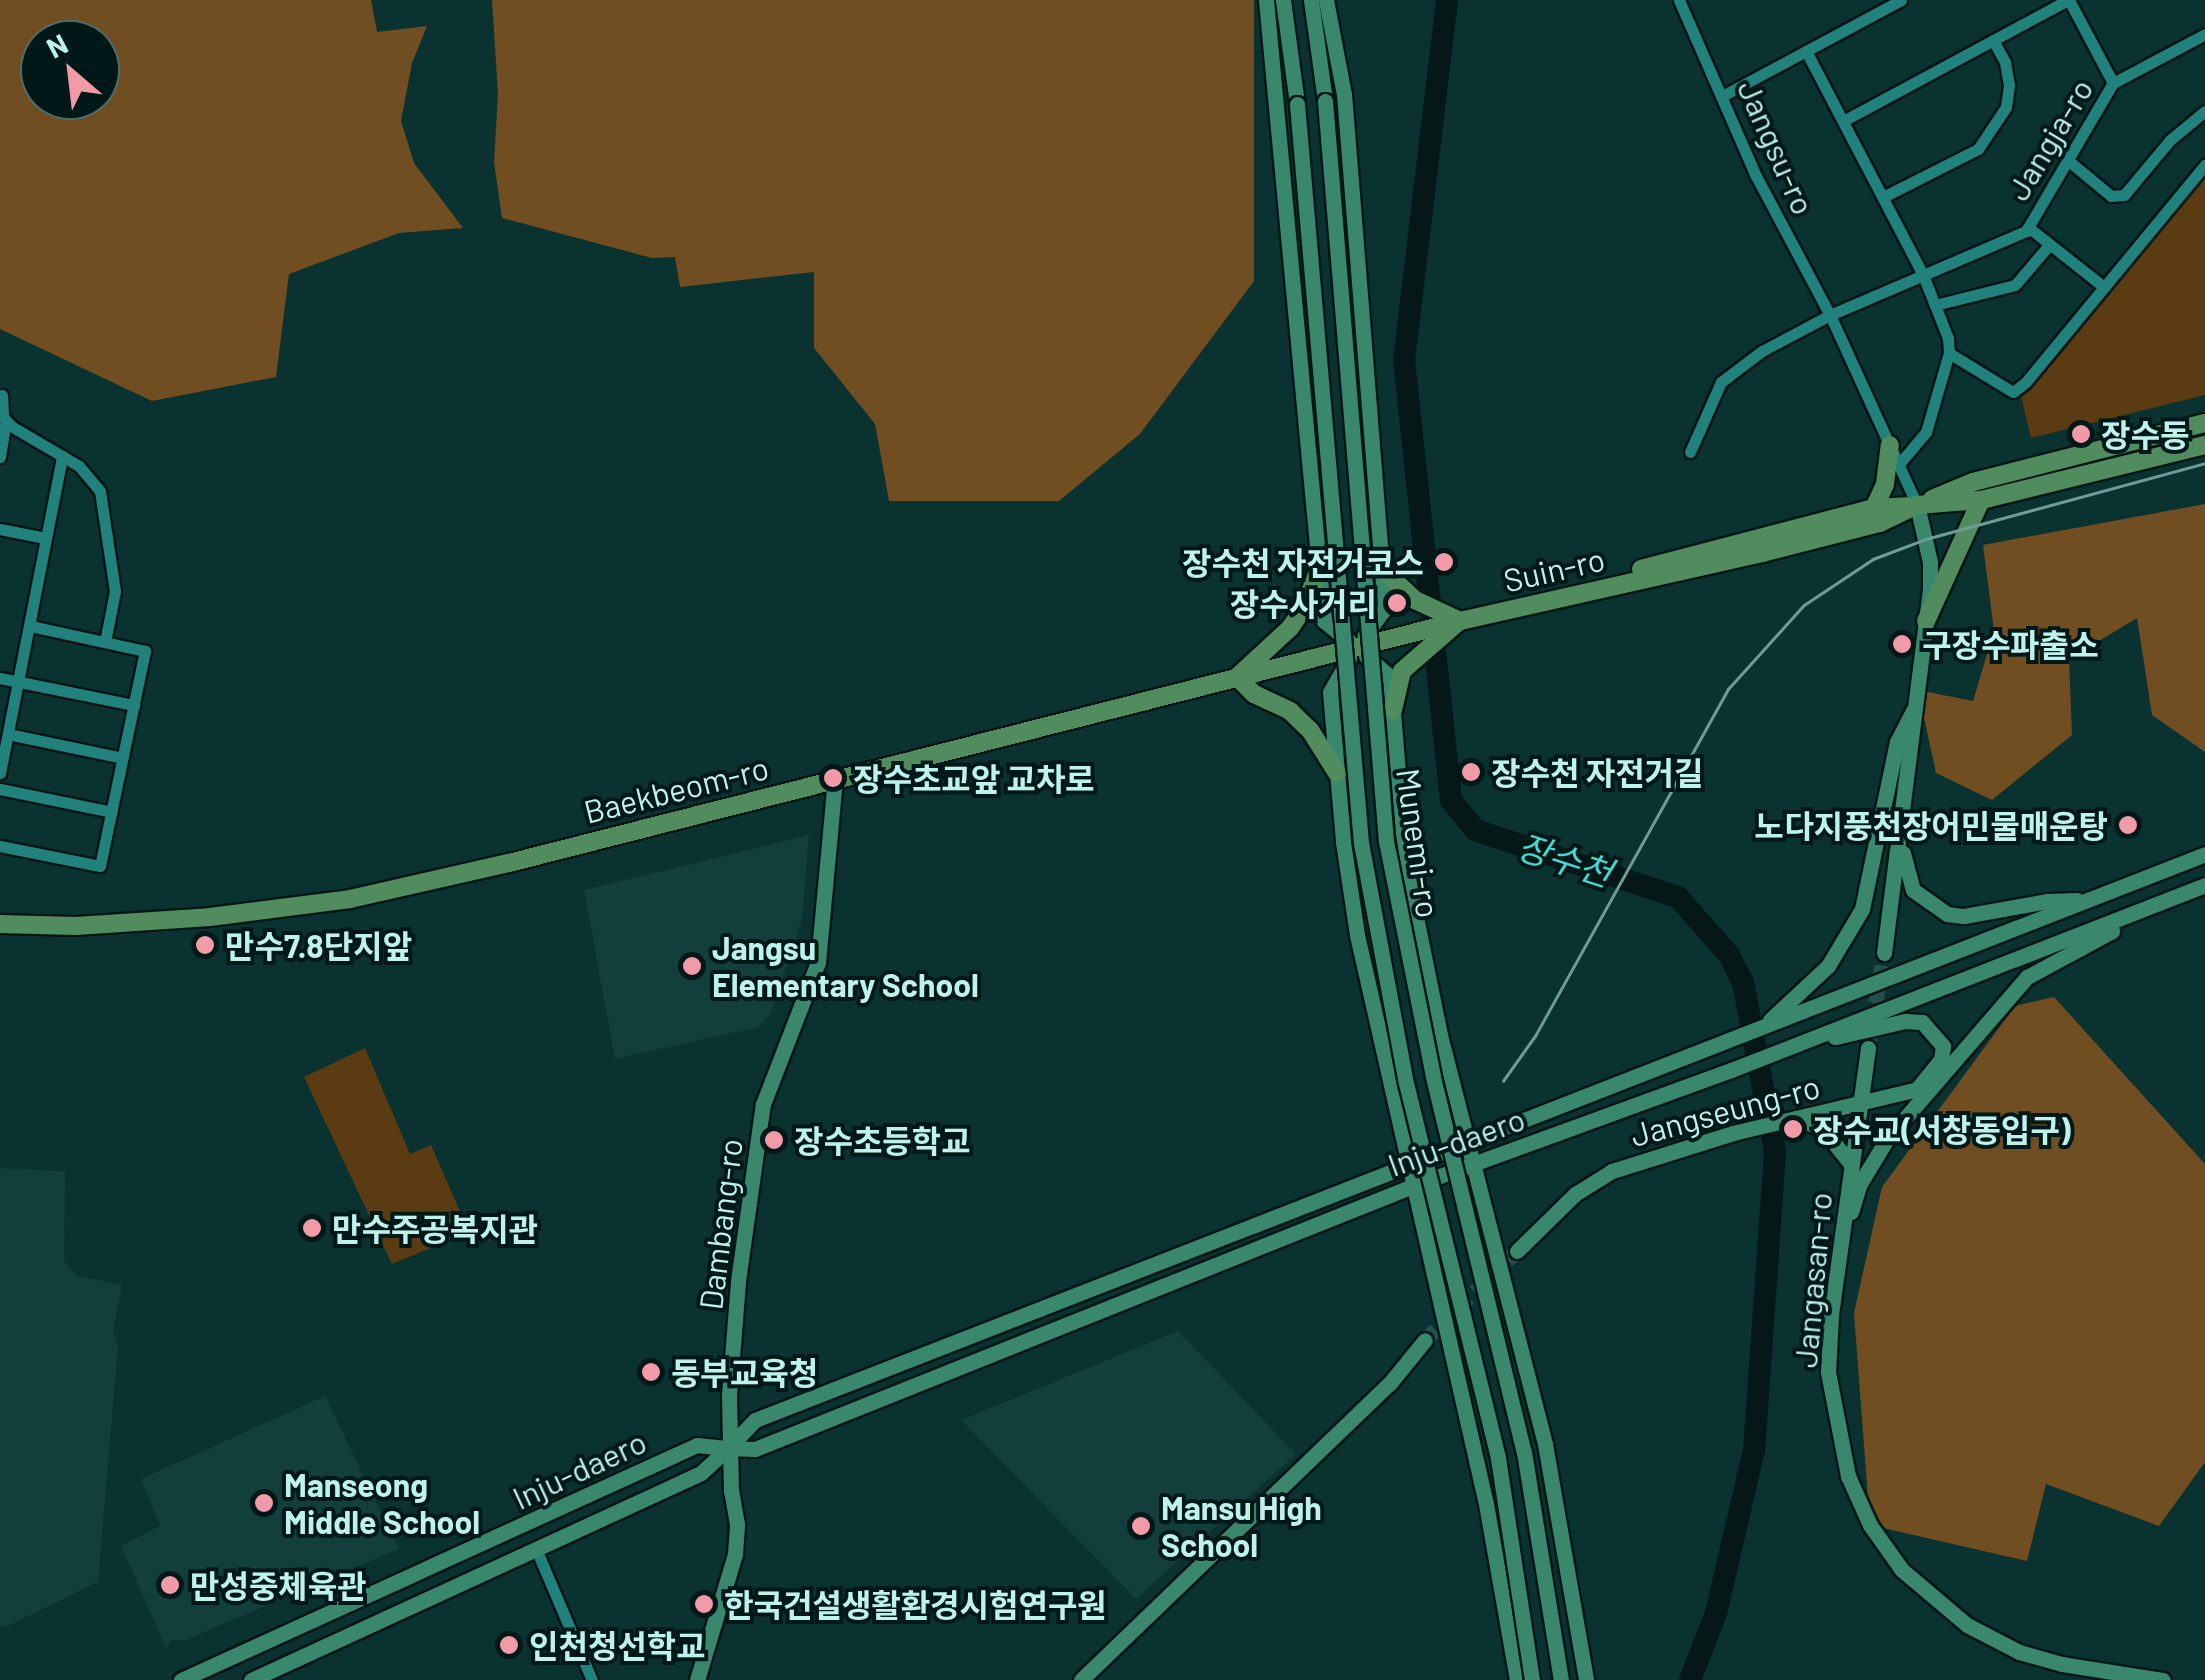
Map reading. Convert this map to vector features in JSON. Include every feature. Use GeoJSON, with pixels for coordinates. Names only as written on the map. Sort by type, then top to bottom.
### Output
{"type":"FeatureCollection","features":[{"type":"Feature","properties":{"kind":"main road"},"geometry":{"type":"LineString","coordinates":[[1266,0],[1324,621],[1390,677],[1403,833],[1416,917],[1440,1035],[1545,1444],[1586,1680]]}},
{"type":"Feature","properties":{"kind":"main road","name":"Munemi-ro"},"geometry":{"type":"LineString","coordinates":[[1283,0],[1297,104],[1361,842],[1402,1064],[1498,1458],[1532,1680]]}},
{"type":"Feature","properties":{"kind":"main road","name":"Munemi-ro"},"geometry":{"type":"LineString","coordinates":[[1310,0],[1324,101],[1386,841],[1433,1077],[1524,1452],[1561,1680]]}},
{"type":"Feature","properties":{"kind":"main road"},"geometry":{"type":"LineString","coordinates":[[1326,0],[1344,94],[1384,608],[1330,692],[1337,773],[1357,936],[1490,1522],[1518,1680]]}},
{"type":"Feature","properties":{"kind":"main road","name":"Suin-ro"},"geometry":{"type":"LineString","coordinates":[[1466,620],[1880,523],[1973,482],[2205,423]]}},
{"type":"Feature","properties":{"kind":"main road","name":"Suin-ro"},"geometry":{"type":"LineString","coordinates":[[1466,620],[1693,554],[1874,508],[1982,500],[2205,444]]}},
{"type":"Feature","properties":{"kind":"main road"},"geometry":{"type":"LineString","coordinates":[[1874,508],[1884,484],[1890,445]]}},
{"type":"Feature","properties":{"kind":"main road"},"geometry":{"type":"LineString","coordinates":[[1926,621],[1982,500]]}},
{"type":"Feature","properties":{"kind":"main road"},"geometry":{"type":"LineString","coordinates":[[1884,953],[1926,621],[1930,562],[1916,506]]}},
{"type":"Feature","properties":{"kind":"main road"},"geometry":{"type":"LineString","coordinates":[[1382,569],[1415,600],[1466,620]]}},
{"type":"Feature","properties":{"kind":"main road"},"geometry":{"type":"LineString","coordinates":[[1319,570],[1303,610],[1290,628],[1237,677],[1254,694],[1290,710],[1310,730],[1337,773]]}},
{"type":"Feature","properties":{"kind":"main road"},"geometry":{"type":"LineString","coordinates":[[1356,647],[1466,620]]}},
{"type":"Feature","properties":{"kind":"main road"},"geometry":{"type":"LineString","coordinates":[[1393,710],[1402,671],[1466,620]]}},
{"type":"Feature","properties":{"kind":"main road","name":"Baekbeom-ro"},"geometry":{"type":"LineString","coordinates":[[0,924],[76,926],[203,918],[350,899],[1356,647]]}},
{"type":"Feature","properties":{"kind":"main road"},"geometry":{"type":"LineString","coordinates":[[1768,1023],[1828,966],[1862,909],[1897,742],[1918,701]]}},
{"type":"Feature","properties":{"kind":"main road","name":"Dambang-ro"},"geometry":{"type":"LineString","coordinates":[[697,1680],[735,1554],[738,1524],[728,1448],[738,1281],[762,1104],[818,962],[835,780]]}},
{"type":"Feature","properties":{"kind":"main road"},"geometry":{"type":"LineString","coordinates":[[1900,839],[1913,890],[1947,914],[1964,916],[2047,901],[2086,900]]}},
{"type":"Feature","properties":{"kind":"main road"},"geometry":{"type":"LineString","coordinates":[[1768,1023],[2205,854]]}},
{"type":"Feature","properties":{"kind":"main road"},"geometry":{"type":"LineString","coordinates":[[1839,1254],[1859,1185],[1887,1139],[2027,977],[2202,886]]}},
{"type":"Feature","properties":{"kind":"main road","name":"Inju-daero"},"geometry":{"type":"LineString","coordinates":[[182,1680],[697,1445],[755,1450],[1415,1185],[1730,1070],[2202,886]]}},
{"type":"Feature","properties":{"kind":"main road","name":"Jangseung-ro"},"geometry":{"type":"LineString","coordinates":[[1516,1250],[1575,1194],[1612,1171],[1733,1133],[1917,1089],[1941,1059],[1944,1046],[1935,1031],[1922,1022],[1906,1021],[1775,1052]]}},
{"type":"Feature","properties":{"kind":"main road","name":"Inju-daero"},"geometry":{"type":"LineString","coordinates":[[251,1680],[700,1473],[755,1420],[1768,1023]]}},
{"type":"Feature","properties":{"kind":"main road","name":"Jangasan-ro"},"geometry":{"type":"LineString","coordinates":[[1868,1048],[1850,1163],[1828,1372],[1848,1476],[1870,1525],[1902,1570],[1967,1626],[2019,1652],[2062,1664],[2163,1680]]}},
{"type":"Feature","properties":{"kind":"main road"},"geometry":{"type":"LineString","coordinates":[[1790,1119],[1823,1129],[1850,1163]]}},
{"type":"Feature","properties":{"kind":"main road"},"geometry":{"type":"LineString","coordinates":[[1081,1680],[1390,1383],[1424,1340]]}},
{"type":"Feature","properties":{"kind":"street","name":"Jangsu-ro"},"geometry":{"type":"LineString","coordinates":[[1679,0],[1780,224],[1830,314],[1916,506]]}},
{"type":"Feature","properties":{"kind":"street"},"geometry":{"type":"LineString","coordinates":[[1722,96],[1901,0]]}},
{"type":"Feature","properties":{"kind":"street"},"geometry":{"type":"LineString","coordinates":[[1843,121],[2068,0],[2113,82]]}},
{"type":"Feature","properties":{"kind":"street","name":"Jangja-ro"},"geometry":{"type":"LineString","coordinates":[[1830,314],[2028,228],[2070,162],[2113,82],[2205,34]]}},
{"type":"Feature","properties":{"kind":"street"},"geometry":{"type":"LineString","coordinates":[[1883,198],[1978,149],[2006,106],[2010,85],[2005,62],[1993,40]]}},
{"type":"Feature","properties":{"kind":"street"},"geometry":{"type":"LineString","coordinates":[[1806,51],[1923,275],[1948,338],[1948,353],[1926,432],[1898,464]]}},
{"type":"Feature","properties":{"kind":"street"},"geometry":{"type":"LineString","coordinates":[[2070,162],[2111,196],[2124,195],[2170,140],[2205,111]]}},
{"type":"Feature","properties":{"kind":"street"},"geometry":{"type":"LineString","coordinates":[[1948,353],[2014,392],[2205,165]]}},
{"type":"Feature","properties":{"kind":"street"},"geometry":{"type":"LineString","coordinates":[[2028,228],[2104,288]]}},
{"type":"Feature","properties":{"kind":"street"},"geometry":{"type":"LineString","coordinates":[[1935,305],[2015,284],[2049,245]]}},
{"type":"Feature","properties":{"kind":"street"},"geometry":{"type":"LineString","coordinates":[[1690,452],[1721,382],[1762,352],[1830,314]]}},
{"type":"Feature","properties":{"kind":"street"},"geometry":{"type":"LineString","coordinates":[[0,456],[6,421],[2,394]]}},
{"type":"Feature","properties":{"kind":"street"},"geometry":{"type":"LineString","coordinates":[[6,421],[89,475],[103,503],[114,591],[105,642]]}},
{"type":"Feature","properties":{"kind":"street"},"geometry":{"type":"LineString","coordinates":[[0,773],[62,456]]}},
{"type":"Feature","properties":{"kind":"street"},"geometry":{"type":"LineString","coordinates":[[0,528],[45,538]]}},
{"type":"Feature","properties":{"kind":"street"},"geometry":{"type":"LineString","coordinates":[[0,846],[100,866],[146,651],[30,626]]}},
{"type":"Feature","properties":{"kind":"street"},"geometry":{"type":"LineString","coordinates":[[0,678],[134,705]]}},
{"type":"Feature","properties":{"kind":"street"},"geometry":{"type":"LineString","coordinates":[[8,734],[123,758]]}},
{"type":"Feature","properties":{"kind":"street"},"geometry":{"type":"LineString","coordinates":[[0,789],[112,812]]}},
{"type":"Feature","properties":{"kind":"street"},"geometry":{"type":"LineString","coordinates":[[536,1549],[592,1680]]}},
{"type":"Feature","properties":{"kind":"shaded area"},"geometry":{"type":"Polygon","coordinates":[[[0,0],[371,0],[377,32],[427,26],[412,63],[401,121],[414,163],[463,228],[399,233],[289,274],[276,377],[152,401],[0,329],[0,0]]]}},
{"type":"Feature","properties":{"kind":"shaded area"},"geometry":{"type":"Polygon","coordinates":[[[492,0],[1254,0],[1254,281],[1140,434],[1059,501],[889,501],[875,424],[814,348],[814,272],[680,287],[675,257],[652,258],[502,218],[494,162],[498,94],[492,0]]]}},
{"type":"Feature","properties":{"kind":"shaded area"},"geometry":{"type":"Polygon","coordinates":[[[2205,172],[2205,395],[2031,438],[2021,396],[2205,172]]]}},
{"type":"Feature","properties":{"kind":"shaded area"},"geometry":{"type":"Polygon","coordinates":[[[2205,504],[2205,752],[2152,715],[2137,618],[2069,659],[2072,735],[1992,800],[1936,773],[1918,690],[1973,701],[1994,631],[1983,545],[2205,504]]]}},
{"type":"Feature","properties":{"kind":"shaded area","name":"Jangsu Elementary School"},"geometry":{"type":"Polygon","coordinates":[[[809,835],[802,920],[771,1013],[759,1027],[615,1059],[584,890],[809,835]]]}},
{"type":"Feature","properties":{"kind":"shaded area"},"geometry":{"type":"Polygon","coordinates":[[[2054,997],[2205,1164],[2205,1462],[2159,1526],[2046,1484],[2027,1561],[1870,1525],[1854,1313],[1882,1187],[2015,1006],[2054,997]]]}},
{"type":"Feature","properties":{"kind":"shaded area"},"geometry":{"type":"Polygon","coordinates":[[[365,1048],[410,1154],[431,1145],[469,1232],[392,1264],[304,1077],[365,1048]]]}},
{"type":"Feature","properties":{"kind":"shaded area"},"geometry":{"type":"Polygon","coordinates":[[[0,1168],[65,1171],[64,1261],[78,1276],[122,1285],[113,1330],[118,1346],[98,1582],[6,1627],[0,1626],[0,1168]]]}},
{"type":"Feature","properties":{"kind":"shaded area","name":"Mansu High School"},"geometry":{"type":"Polygon","coordinates":[[[1178,1331],[1296,1454],[1136,1599],[961,1420],[1178,1331]]]}},
{"type":"Feature","properties":{"kind":"shaded area","name":"Manseong Middle School"},"geometry":{"type":"Polygon","coordinates":[[[325,1396],[399,1549],[186,1640],[172,1640],[166,1648],[121,1546],[160,1526],[141,1479],[325,1396]]]}},
{"type":"Feature","properties":{"kind":"waterway","name":"장수천"},"geometry":{"type":"LineString","coordinates":[[1447,0],[1404,360],[1451,800],[1475,830],[1678,897],[1729,955],[1743,982],[1775,1152],[1754,1450],[1716,1613],[1690,1680]]}},
{"type":"Feature","properties":{"kind":"tunnel"},"geometry":{"type":"LineString","coordinates":[[1868,1048],[1884,953]]}},
{"type":"Feature","properties":{"kind":"tunnel"},"geometry":{"type":"LineString","coordinates":[[1425,1340],[1517,1251]]}},
{"type":"Feature","properties":{"kind":"tram line"},"geometry":{"type":"LineString","coordinates":[[1503,1081],[1535,1036],[1728,689],[1804,605],[1873,559],[1926,539],[2205,463]]}},
{"type":"Feature","properties":{"kind":"place","name":"장수동"},"geometry":{"type":"Point","coordinates":[2081,434]}},
{"type":"Feature","properties":{"kind":"place","name":"장수천 자전거코스"},"geometry":{"type":"Point","coordinates":[1444,562]}},
{"type":"Feature","properties":{"kind":"place","name":"장수사거리"},"geometry":{"type":"Point","coordinates":[1397,603]}},
{"type":"Feature","properties":{"kind":"place","name":"구장수파출소"},"geometry":{"type":"Point","coordinates":[1902,644]}},
{"type":"Feature","properties":{"kind":"place","name":"장수천 자전거길"},"geometry":{"type":"Point","coordinates":[1471,772]}},
{"type":"Feature","properties":{"kind":"place","name":"장수초교앞 교차로"},"geometry":{"type":"Point","coordinates":[833,778]}},
{"type":"Feature","properties":{"kind":"place","name":"노다지풍천장어민물매운탕"},"geometry":{"type":"Point","coordinates":[2128,825]}},
{"type":"Feature","properties":{"kind":"place","name":"만수7.8단지앞"},"geometry":{"type":"Point","coordinates":[205,945]}},
{"type":"Feature","properties":{"kind":"place","name":"Jangsu Elementary School"},"geometry":{"type":"Point","coordinates":[692,966]}},
{"type":"Feature","properties":{"kind":"place","name":"장수교(서창동입구)"},"geometry":{"type":"Point","coordinates":[1793,1129]}},
{"type":"Feature","properties":{"kind":"place","name":"장수초등학교"},"geometry":{"type":"Point","coordinates":[774,1140]}},
{"type":"Feature","properties":{"kind":"place","name":"만수주공복지관"},"geometry":{"type":"Point","coordinates":[312,1228]}},
{"type":"Feature","properties":{"kind":"place","name":"동부교육청"},"geometry":{"type":"Point","coordinates":[651,1372]}},
{"type":"Feature","properties":{"kind":"place","name":"Manseong Middle School"},"geometry":{"type":"Point","coordinates":[264,1503]}},
{"type":"Feature","properties":{"kind":"place","name":"Mansu High School"},"geometry":{"type":"Point","coordinates":[1141,1526]}},
{"type":"Feature","properties":{"kind":"place","name":"만성중체육관"},"geometry":{"type":"Point","coordinates":[170,1585]}},
{"type":"Feature","properties":{"kind":"place","name":"한국건설생활환경시험연구원"},"geometry":{"type":"Point","coordinates":[704,1604]}},
{"type":"Feature","properties":{"kind":"place","name":"인천청선학교"},"geometry":{"type":"Point","coordinates":[509,1645]}}]}
